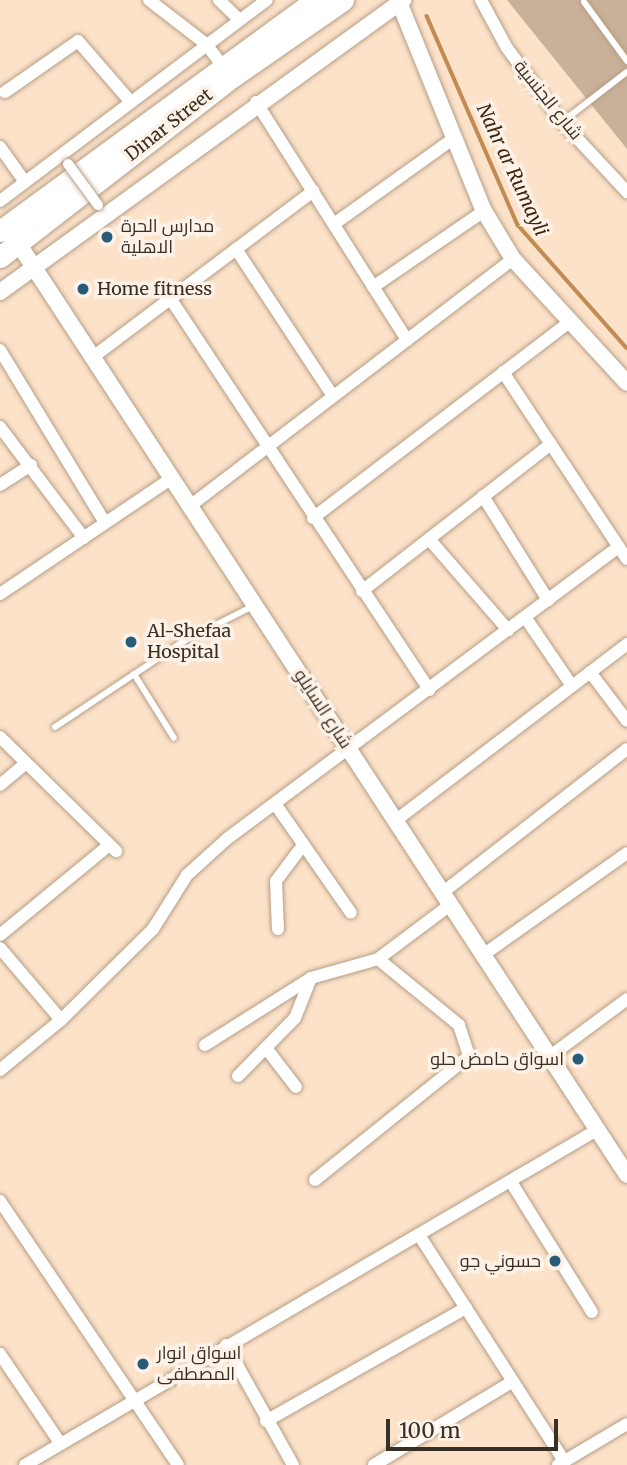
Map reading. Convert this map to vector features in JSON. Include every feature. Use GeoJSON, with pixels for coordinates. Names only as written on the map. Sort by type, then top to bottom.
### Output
{"type":"FeatureCollection","features":[{"type":"Feature","properties":{"kind":"main road","name":"Dinar Street"},"geometry":{"type":"LineString","coordinates":[[0,231],[221,64],[316,0]]}},
{"type":"Feature","properties":{"kind":"main road","name":"Dinar Street"},"geometry":{"type":"LineString","coordinates":[[0,257],[232,77],[343,0]]}},
{"type":"Feature","properties":{"kind":"street"},"geometry":{"type":"LineString","coordinates":[[149,0],[206,44],[221,64]]}},
{"type":"Feature","properties":{"kind":"street"},"geometry":{"type":"LineString","coordinates":[[219,0],[239,19]]}},
{"type":"Feature","properties":{"kind":"street"},"geometry":{"type":"LineString","coordinates":[[0,201],[267,0]]}},
{"type":"Feature","properties":{"kind":"street","name":"شارع الجنسية"},"geometry":{"type":"LineString","coordinates":[[481,0],[507,48],[562,122],[627,192]]}},
{"type":"Feature","properties":{"kind":"street"},"geometry":{"type":"LineString","coordinates":[[0,292],[256,102],[401,1],[484,211],[513,259],[627,383]]}},
{"type":"Feature","properties":{"kind":"street"},"geometry":{"type":"LineString","coordinates":[[5,92],[78,41],[130,102]]}},
{"type":"Feature","properties":{"kind":"street"},"geometry":{"type":"LineString","coordinates":[[256,102],[407,340]]}},
{"type":"Feature","properties":{"kind":"street"},"geometry":{"type":"LineString","coordinates":[[334,224],[454,138]]}},
{"type":"Feature","properties":{"kind":"street"},"geometry":{"type":"LineString","coordinates":[[0,146],[26,182]]}},
{"type":"Feature","properties":{"kind":"street"},"geometry":{"type":"LineString","coordinates":[[68,164],[98,205]]}},
{"type":"Feature","properties":{"kind":"street"},"geometry":{"type":"LineString","coordinates":[[93,357],[313,191]]}},
{"type":"Feature","properties":{"kind":"street"},"geometry":{"type":"LineString","coordinates":[[373,287],[484,211]]}},
{"type":"Feature","properties":{"kind":"street","name":"شارع السايلو"},"geometry":{"type":"LineString","coordinates":[[18,243],[627,1175]]}},
{"type":"Feature","properties":{"kind":"street"},"geometry":{"type":"LineString","coordinates":[[236,249],[333,396]]}},
{"type":"Feature","properties":{"kind":"street"},"geometry":{"type":"LineString","coordinates":[[190,506],[513,259]]}},
{"type":"Feature","properties":{"kind":"street"},"geometry":{"type":"LineString","coordinates":[[170,298],[429,690]]}},
{"type":"Feature","properties":{"kind":"street"},"geometry":{"type":"LineString","coordinates":[[313,517],[569,322]]}},
{"type":"Feature","properties":{"kind":"street"},"geometry":{"type":"LineString","coordinates":[[0,349],[105,523]]}},
{"type":"Feature","properties":{"kind":"street"},"geometry":{"type":"LineString","coordinates":[[503,372],[627,559]]}},
{"type":"Feature","properties":{"kind":"street"},"geometry":{"type":"LineString","coordinates":[[0,428],[31,465],[84,538]]}},
{"type":"Feature","properties":{"kind":"street"},"geometry":{"type":"LineString","coordinates":[[362,591],[551,444]]}},
{"type":"Feature","properties":{"kind":"street"},"geometry":{"type":"LineString","coordinates":[[0,485],[31,465]]}},
{"type":"Feature","properties":{"kind":"street"},"geometry":{"type":"LineString","coordinates":[[0,594],[172,478]]}},
{"type":"Feature","properties":{"kind":"street"},"geometry":{"type":"LineString","coordinates":[[483,496],[548,600]]}},
{"type":"Feature","properties":{"kind":"street"},"geometry":{"type":"LineString","coordinates":[[429,539],[508,630]]}},
{"type":"Feature","properties":{"kind":"street"},"geometry":{"type":"LineString","coordinates":[[0,1070],[61,1020],[153,929],[187,875],[348,749],[618,547]]}},
{"type":"Feature","properties":{"kind":"street"},"geometry":{"type":"LineString","coordinates":[[525,617],[572,686]]}},
{"type":"Feature","properties":{"kind":"street"},"geometry":{"type":"LineString","coordinates":[[395,821],[627,644]]}},
{"type":"Feature","properties":{"kind":"street"},"geometry":{"type":"LineString","coordinates":[[590,673],[627,721]]}},
{"type":"Feature","properties":{"kind":"street"},"geometry":{"type":"LineString","coordinates":[[0,737],[112,848],[0,934]]}},
{"type":"Feature","properties":{"kind":"street"},"geometry":{"type":"LineString","coordinates":[[205,1045],[311,978],[378,959],[627,749]]}},
{"type":"Feature","properties":{"kind":"street"},"geometry":{"type":"LineString","coordinates":[[0,785],[26,763]]}},
{"type":"Feature","properties":{"kind":"street"},"geometry":{"type":"LineString","coordinates":[[276,805],[351,913]]}},
{"type":"Feature","properties":{"kind":"street"},"geometry":{"type":"LineString","coordinates":[[278,929],[276,881],[303,845]]}},
{"type":"Feature","properties":{"kind":"street"},"geometry":{"type":"LineString","coordinates":[[483,955],[627,853]]}},
{"type":"Feature","properties":{"kind":"street"},"geometry":{"type":"LineString","coordinates":[[2,953],[61,1020]]}},
{"type":"Feature","properties":{"kind":"street"},"geometry":{"type":"LineString","coordinates":[[315,1180],[469,1056],[459,1025],[378,959]]}},
{"type":"Feature","properties":{"kind":"street"},"geometry":{"type":"LineString","coordinates":[[238,1076],[295,1018],[311,978]]}},
{"type":"Feature","properties":{"kind":"street"},"geometry":{"type":"LineString","coordinates":[[550,1057],[627,999]]}},
{"type":"Feature","properties":{"kind":"street"},"geometry":{"type":"LineString","coordinates":[[266,1048],[296,1087]]}},
{"type":"Feature","properties":{"kind":"street"},"geometry":{"type":"LineString","coordinates":[[25,1465],[136,1395],[511,1182],[597,1129]]}},
{"type":"Feature","properties":{"kind":"street"},"geometry":{"type":"LineString","coordinates":[[511,1182],[592,1312]]}},
{"type":"Feature","properties":{"kind":"street"},"geometry":{"type":"LineString","coordinates":[[0,1201],[136,1395],[178,1465]]}},
{"type":"Feature","properties":{"kind":"street"},"geometry":{"type":"LineString","coordinates":[[419,1235],[567,1462],[627,1424]]}},
{"type":"Feature","properties":{"kind":"street"},"geometry":{"type":"LineString","coordinates":[[266,1421],[466,1308]]}},
{"type":"Feature","properties":{"kind":"street"},"geometry":{"type":"LineString","coordinates":[[226,1345],[266,1421],[293,1465]]}},
{"type":"Feature","properties":{"kind":"street"},"geometry":{"type":"LineString","coordinates":[[2,1363],[60,1443]]}},
{"type":"Feature","properties":{"kind":"street"},"geometry":{"type":"LineString","coordinates":[[374,1465],[513,1381]]}},
{"type":"Feature","properties":{"kind":"lane"},"geometry":{"type":"LineString","coordinates":[[584,2],[627,61]]}},
{"type":"Feature","properties":{"kind":"lane"},"geometry":{"type":"LineString","coordinates":[[562,122],[627,72]]}},
{"type":"Feature","properties":{"kind":"lane"},"geometry":{"type":"LineString","coordinates":[[55,727],[134,674],[254,605]]}},
{"type":"Feature","properties":{"kind":"lane"},"geometry":{"type":"LineString","coordinates":[[134,674],[174,738]]}},
{"type":"Feature","properties":{"kind":"building"},"geometry":{"type":"Polygon","coordinates":[[[507,0],[627,0],[627,149],[507,0]]]}},
{"type":"Feature","properties":{"kind":"waterway","name":"Nahr ar Rumayli"},"geometry":{"type":"LineString","coordinates":[[427,16],[518,225],[627,348]]}},
{"type":"Feature","properties":{"kind":"place","name":"مدارس الحرة الاهلية"},"geometry":{"type":"Point","coordinates":[107,237]}},
{"type":"Feature","properties":{"kind":"place","name":"Home fitness"},"geometry":{"type":"Point","coordinates":[83,289]}},
{"type":"Feature","properties":{"kind":"place","name":"Al-Shefaa Hospital"},"geometry":{"type":"Point","coordinates":[131,642]}},
{"type":"Feature","properties":{"kind":"place","name":"اسواق حامض حلو"},"geometry":{"type":"Point","coordinates":[578,1059]}},
{"type":"Feature","properties":{"kind":"place","name":"حسوني جو"},"geometry":{"type":"Point","coordinates":[555,1261]}},
{"type":"Feature","properties":{"kind":"place","name":"اسواق انوار المصطفى"},"geometry":{"type":"Point","coordinates":[143,1364]}}]}
